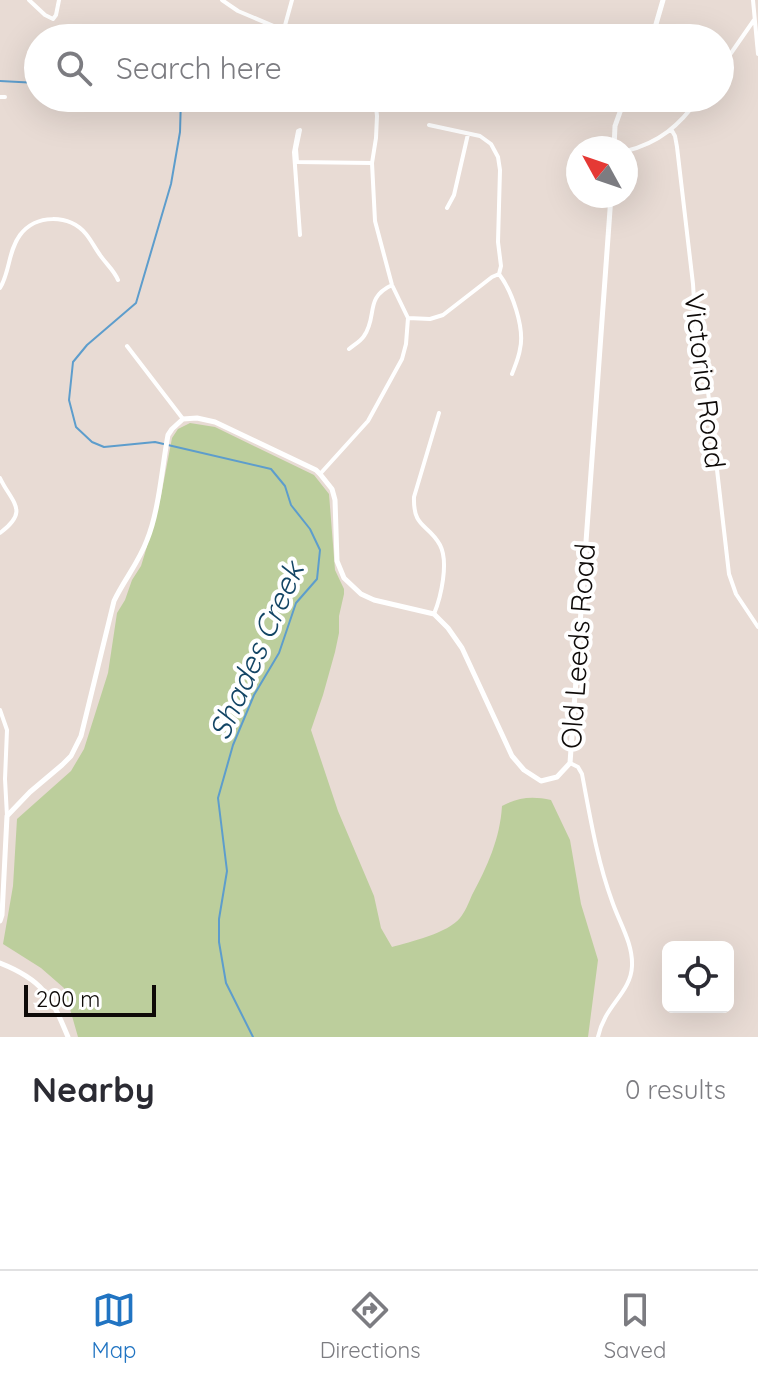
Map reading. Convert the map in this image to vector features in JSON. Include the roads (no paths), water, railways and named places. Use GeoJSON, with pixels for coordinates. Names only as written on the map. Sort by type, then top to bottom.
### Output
{"type":"FeatureCollection","features":[{"type":"Feature","properties":{"kind":"main road"},"geometry":{"type":"LineString","coordinates":[[656,24],[663,0]]}},
{"type":"Feature","properties":{"kind":"main road"},"geometry":{"type":"LineString","coordinates":[[615,136],[620,112]]}},
{"type":"Feature","properties":{"kind":"main road","name":"Old Leeds Road"},"geometry":{"type":"LineString","coordinates":[[434,614],[462,648],[512,756],[524,770],[541,781],[557,777],[570,763],[610,208]]}},
{"type":"Feature","properties":{"kind":"main road"},"geometry":{"type":"LineString","coordinates":[[0,921],[7,816],[71,756],[81,736],[114,601],[148,539],[168,435],[183,419],[215,422],[316,470],[332,489],[335,500],[337,561],[344,578],[361,594],[374,600],[434,614]]}},
{"type":"Feature","properties":{"kind":"main road"},"geometry":{"type":"LineString","coordinates":[[0,963],[19,970],[46,992],[68,1037]]}},
{"type":"Feature","properties":{"kind":"street"},"geometry":{"type":"LineString","coordinates":[[29,0],[53,19],[59,0]]}},
{"type":"Feature","properties":{"kind":"street"},"geometry":{"type":"LineString","coordinates":[[222,0],[238,11],[271,24]]}},
{"type":"Feature","properties":{"kind":"street"},"geometry":{"type":"LineString","coordinates":[[285,24],[292,0]]}},
{"type":"Feature","properties":{"kind":"street"},"geometry":{"type":"LineString","coordinates":[[753,0],[758,54]]}},
{"type":"Feature","properties":{"kind":"street"},"geometry":{"type":"LineString","coordinates":[[734,49],[754,20]]}},
{"type":"Feature","properties":{"kind":"street"},"geometry":{"type":"LineString","coordinates":[[320,474],[368,421],[402,359],[406,344],[408,318],[392,285],[375,221],[372,163],[377,112]]}},
{"type":"Feature","properties":{"kind":"street"},"geometry":{"type":"LineString","coordinates":[[638,147],[653,143],[688,112]]}},
{"type":"Feature","properties":{"kind":"street"},"geometry":{"type":"LineString","coordinates":[[429,125],[480,136],[491,144],[498,157],[499,274]]}},
{"type":"Feature","properties":{"kind":"street","name":"Victoria Road"},"geometry":{"type":"LineString","coordinates":[[671,129],[677,147],[696,332],[706,374],[729,574],[736,594],[758,627]]}},
{"type":"Feature","properties":{"kind":"street"},"geometry":{"type":"LineString","coordinates":[[300,235],[294,152],[298,131],[297,162],[372,163]]}},
{"type":"Feature","properties":{"kind":"street"},"geometry":{"type":"LineString","coordinates":[[447,208],[454,195],[468,134]]}},
{"type":"Feature","properties":{"kind":"street"},"geometry":{"type":"LineString","coordinates":[[0,288],[20,234],[48,218],[68,221],[85,233],[118,280]]}},
{"type":"Feature","properties":{"kind":"street"},"geometry":{"type":"LineString","coordinates":[[408,318],[430,319],[443,315],[499,274]]}},
{"type":"Feature","properties":{"kind":"street"},"geometry":{"type":"LineString","coordinates":[[499,274],[505,282],[521,329],[521,348],[512,374]]}},
{"type":"Feature","properties":{"kind":"street"},"geometry":{"type":"LineString","coordinates":[[349,349],[366,334],[376,297],[392,285]]}},
{"type":"Feature","properties":{"kind":"street"},"geometry":{"type":"LineString","coordinates":[[127,346],[183,419]]}},
{"type":"Feature","properties":{"kind":"street"},"geometry":{"type":"LineString","coordinates":[[434,614],[445,567],[444,555],[441,546],[420,524],[413,511],[414,497],[439,413]]}},
{"type":"Feature","properties":{"kind":"street"},"geometry":{"type":"LineString","coordinates":[[0,478],[15,500],[17,512],[15,520],[0,533]]}},
{"type":"Feature","properties":{"kind":"street"},"geometry":{"type":"LineString","coordinates":[[0,710],[7,730],[7,816]]}},
{"type":"Feature","properties":{"kind":"street"},"geometry":{"type":"LineString","coordinates":[[570,763],[578,767],[582,774],[611,900],[630,947],[633,963],[630,982],[605,1014],[598,1037]]}},
{"type":"Feature","properties":{"kind":"waterway","name":"Shades Creek"},"geometry":{"type":"LineString","coordinates":[[0,81],[24,82]]}},
{"type":"Feature","properties":{"kind":"waterway","name":"Shades Creek"},"geometry":{"type":"LineString","coordinates":[[181,112],[171,184],[136,303],[87,345],[73,362],[69,400],[76,427],[92,442],[104,447],[155,442],[271,469],[285,486],[291,505],[310,529],[320,550],[317,579],[296,603],[279,653],[254,695],[233,745],[218,798],[227,871],[219,919],[219,942],[226,983],[253,1037]]}}]}
